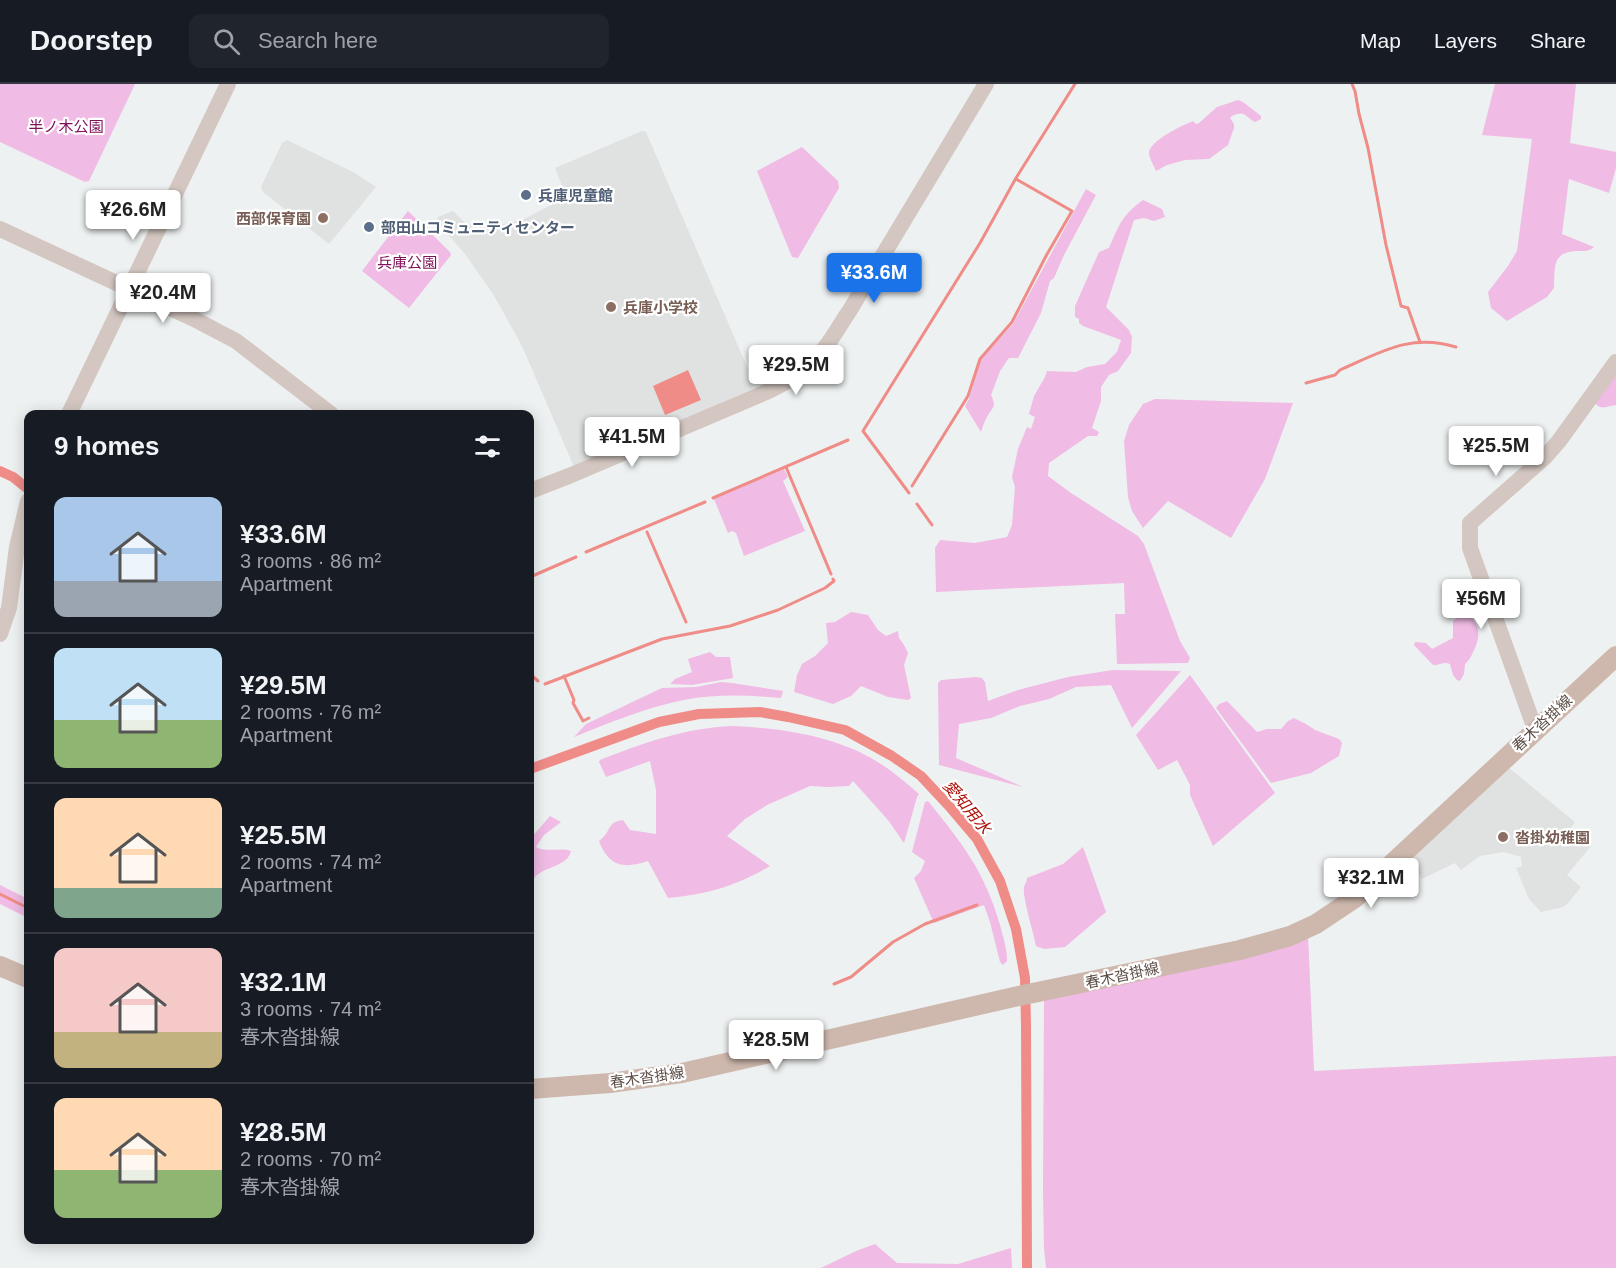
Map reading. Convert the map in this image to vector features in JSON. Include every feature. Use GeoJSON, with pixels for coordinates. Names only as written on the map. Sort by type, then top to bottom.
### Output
{"type":"FeatureCollection","features":[{"type":"Feature","properties":{"kind":"main road","name":"春木沓掛線"},"geometry":{"type":"LineString","coordinates":[[534,1089],[610,1083],[682,1073],[1016,997],[1240,950],[1290,936],[1316,924],[1355,898],[1616,656]]}},
{"type":"Feature","properties":{"kind":"main road"},"geometry":{"type":"LineString","coordinates":[[0,966],[24,976]]}},
{"type":"Feature","properties":{"kind":"street"},"geometry":{"type":"LineString","coordinates":[[71,410],[228,84]]}},
{"type":"Feature","properties":{"kind":"street"},"geometry":{"type":"LineString","coordinates":[[534,489],[764,393],[809,366],[827,344],[863,289],[986,84]]}},
{"type":"Feature","properties":{"kind":"street"},"geometry":{"type":"LineString","coordinates":[[0,229],[194,319],[236,341],[326,410]]}},
{"type":"Feature","properties":{"kind":"street"},"geometry":{"type":"LineString","coordinates":[[1536,729],[1470,548],[1470,523],[1545,457],[1616,362]]}},
{"type":"Feature","properties":{"kind":"street"},"geometry":{"type":"LineString","coordinates":[[0,634],[8,613],[17,547],[24,518]]}},
{"type":"Feature","properties":{"kind":"shaded area","name":"兵庫小学校"},"geometry":{"type":"Polygon","coordinates":[[[642,131],[646,132],[754,383],[752,389],[574,467],[522,346],[493,294],[465,254],[437,222],[438,217],[453,211],[466,224],[500,225],[524,219],[557,202],[565,193],[555,168],[642,131]]]}},
{"type":"Feature","properties":{"kind":"shaded area","name":"西部保育園"},"geometry":{"type":"Polygon","coordinates":[[[287,140],[353,172],[376,187],[329,244],[263,192],[261,187],[282,143],[287,140]]]}},
{"type":"Feature","properties":{"kind":"shaded area"},"geometry":{"type":"Polygon","coordinates":[[[688,370],[701,400],[665,415],[653,386],[688,370]]]}},
{"type":"Feature","properties":{"kind":"shaded area","name":"沓掛幼稚園"},"geometry":{"type":"Polygon","coordinates":[[[1508,767],[1575,822],[1570,829],[1591,846],[1567,875],[1581,887],[1563,907],[1541,912],[1529,899],[1516,868],[1522,866],[1521,857],[1504,852],[1480,856],[1461,870],[1455,863],[1422,879],[1405,856],[1508,767]]]}},
{"type":"Feature","properties":{"kind":"green space","name":"半ノ木公園"},"geometry":{"type":"Polygon","coordinates":[[[0,84],[135,84],[89,181],[85,182],[0,142],[0,84]]]}},
{"type":"Feature","properties":{"kind":"green space"},"geometry":{"type":"Polygon","coordinates":[[[1495,84],[1576,84],[1570,143],[1616,152],[1616,168],[1609,193],[1569,179],[1562,234],[1594,247],[1588,251],[1571,252],[1560,257],[1555,266],[1554,288],[1547,297],[1507,321],[1491,308],[1488,292],[1517,251],[1532,139],[1482,135],[1495,84]]]}},
{"type":"Feature","properties":{"kind":"green space"},"geometry":{"type":"Polygon","coordinates":[[[1238,100],[1261,116],[1261,119],[1255,122],[1243,114],[1232,116],[1230,118],[1234,128],[1228,145],[1209,159],[1185,160],[1156,171],[1149,153],[1154,144],[1188,123],[1193,121],[1196,124],[1199,123],[1217,107],[1238,100]]]}},
{"type":"Feature","properties":{"kind":"green space"},"geometry":{"type":"Polygon","coordinates":[[[802,147],[838,181],[839,188],[798,258],[792,257],[757,171],[802,147]]]}},
{"type":"Feature","properties":{"kind":"green space"},"geometry":{"type":"Polygon","coordinates":[[[1086,189],[1096,195],[1054,278],[1050,281],[1041,313],[1018,358],[1009,358],[1000,371],[991,395],[994,402],[993,407],[981,432],[965,406],[981,359],[1013,324],[1086,189]]]}},
{"type":"Feature","properties":{"kind":"green space"},"geometry":{"type":"Polygon","coordinates":[[[1143,200],[1162,209],[1165,217],[1154,221],[1144,218],[1134,220],[1106,307],[1129,330],[1132,337],[1131,353],[1118,371],[1109,375],[1101,387],[1101,401],[1092,428],[1099,432],[1097,436],[1088,436],[1049,463],[1048,476],[1138,536],[1144,544],[1180,641],[1190,658],[1188,663],[1117,664],[1115,614],[1125,614],[1124,583],[936,592],[935,548],[940,540],[975,543],[1007,537],[1012,525],[1015,487],[1012,477],[1018,449],[1027,427],[1031,429],[1035,417],[1029,414],[1034,396],[1047,371],[1076,372],[1087,367],[1105,364],[1117,352],[1121,340],[1083,326],[1075,317],[1075,306],[1099,252],[1109,248],[1122,221],[1143,200]]]}},
{"type":"Feature","properties":{"kind":"green space","name":"兵庫公園"},"geometry":{"type":"Polygon","coordinates":[[[408,211],[451,255],[409,308],[362,271],[408,211]]]}},
{"type":"Feature","properties":{"kind":"green space"},"geometry":{"type":"Polygon","coordinates":[[[1616,372],[1616,405],[1600,407],[1592,400],[1616,372]]]}},
{"type":"Feature","properties":{"kind":"green space"},"geometry":{"type":"Polygon","coordinates":[[[1155,399],[1293,403],[1265,479],[1231,538],[1168,501],[1143,528],[1132,511],[1128,497],[1124,441],[1129,425],[1143,404],[1155,399]]]}},
{"type":"Feature","properties":{"kind":"green space"},"geometry":{"type":"Polygon","coordinates":[[[784,469],[788,477],[783,481],[805,531],[744,556],[736,533],[732,531],[728,533],[714,499],[784,469]]]}},
{"type":"Feature","properties":{"kind":"green space"},"geometry":{"type":"Polygon","coordinates":[[[851,612],[868,615],[878,630],[886,636],[898,631],[899,638],[908,653],[904,665],[911,698],[908,700],[888,697],[861,686],[851,696],[833,704],[794,692],[802,664],[815,656],[828,643],[826,623],[835,622],[851,612]]]}},
{"type":"Feature","properties":{"kind":"green space"},"geometry":{"type":"Polygon","coordinates":[[[1465,612],[1476,625],[1478,640],[1471,657],[1465,664],[1464,674],[1460,681],[1453,675],[1450,664],[1433,665],[1414,645],[1415,642],[1426,643],[1432,649],[1453,638],[1453,621],[1465,612]]]}},
{"type":"Feature","properties":{"kind":"green space"},"geometry":{"type":"Polygon","coordinates":[[[710,652],[716,657],[730,657],[733,678],[692,685],[670,684],[675,679],[692,672],[688,659],[710,652]]]}},
{"type":"Feature","properties":{"kind":"green space"},"geometry":{"type":"Polygon","coordinates":[[[1113,670],[1181,671],[1132,728],[1111,685],[1076,687],[1049,699],[1020,706],[991,718],[959,724],[956,758],[1023,787],[939,765],[938,683],[941,680],[982,678],[985,682],[988,701],[1018,690],[1068,677],[1113,670]]]}},
{"type":"Feature","properties":{"kind":"green space"},"geometry":{"type":"Polygon","coordinates":[[[1190,675],[1275,793],[1213,846],[1190,795],[1190,785],[1177,760],[1158,770],[1136,735],[1190,675]]]}},
{"type":"Feature","properties":{"kind":"green space"},"geometry":{"type":"Polygon","coordinates":[[[721,682],[783,691],[781,698],[708,697],[670,703],[642,711],[574,737],[586,724],[662,688],[696,687],[721,682]]]}},
{"type":"Feature","properties":{"kind":"green space"},"geometry":{"type":"Polygon","coordinates":[[[1227,701],[1257,732],[1281,729],[1294,718],[1315,730],[1339,739],[1342,743],[1339,756],[1311,773],[1271,783],[1216,708],[1227,701]]]}},
{"type":"Feature","properties":{"kind":"green space"},"geometry":{"type":"Polygon","coordinates":[[[732,726],[786,731],[821,738],[855,750],[884,766],[919,794],[904,843],[888,820],[853,781],[849,786],[810,786],[767,805],[745,819],[727,836],[770,866],[721,888],[668,898],[648,861],[625,865],[613,861],[603,850],[599,841],[614,823],[623,820],[630,830],[656,834],[656,790],[650,761],[606,777],[600,760],[664,737],[732,726]]]}},
{"type":"Feature","properties":{"kind":"green space"},"geometry":{"type":"Polygon","coordinates":[[[928,801],[962,845],[987,889],[1006,947],[1007,961],[1003,965],[1000,962],[984,905],[934,923],[914,878],[921,871],[925,861],[912,852],[925,802],[928,801]]]}},
{"type":"Feature","properties":{"kind":"green space"},"geometry":{"type":"Polygon","coordinates":[[[550,816],[561,822],[544,835],[536,847],[545,850],[571,851],[565,860],[539,873],[534,878],[534,834],[550,816]]]}},
{"type":"Feature","properties":{"kind":"green space"},"geometry":{"type":"Polygon","coordinates":[[[1083,847],[1106,912],[1065,947],[1044,949],[1036,946],[1024,892],[1027,878],[1063,864],[1083,847]]]}},
{"type":"Feature","properties":{"kind":"green space"},"geometry":{"type":"Polygon","coordinates":[[[0,885],[24,897],[24,916],[0,904],[0,885]]]}},
{"type":"Feature","properties":{"kind":"green space"},"geometry":{"type":"Polygon","coordinates":[[[1308,935],[1314,1071],[1616,1056],[1616,1268],[1046,1268],[1043,1191],[1044,1000],[1308,935]]]}},
{"type":"Feature","properties":{"kind":"green space"},"geometry":{"type":"Polygon","coordinates":[[[875,1244],[897,1263],[958,1264],[1011,1248],[1012,1268],[821,1268],[875,1244]]]}},
{"type":"Feature","properties":{"kind":"waterway"},"geometry":{"type":"LineString","coordinates":[[909,493],[863,431],[980,243],[1016,178],[1075,84]]}},
{"type":"Feature","properties":{"kind":"waterway"},"geometry":{"type":"LineString","coordinates":[[1352,84],[1368,148],[1386,245],[1401,306],[1408,308],[1420,342]]}},
{"type":"Feature","properties":{"kind":"waterway"},"geometry":{"type":"LineString","coordinates":[[912,486],[968,396],[980,359],[1012,322],[1072,211],[1016,179]]}},
{"type":"Feature","properties":{"kind":"waterway"},"geometry":{"type":"LineString","coordinates":[[1306,383],[1335,375],[1340,370],[1397,346],[1425,342],[1456,347]]}},
{"type":"Feature","properties":{"kind":"waterway"},"geometry":{"type":"LineString","coordinates":[[713,498],[848,440]]}},
{"type":"Feature","properties":{"kind":"waterway"},"geometry":{"type":"LineString","coordinates":[[786,467],[831,574]]}},
{"type":"Feature","properties":{"kind":"waterway","name":"愛知用水"},"geometry":{"type":"LineString","coordinates":[[0,471],[24,486]]}},
{"type":"Feature","properties":{"kind":"waterway"},"geometry":{"type":"LineString","coordinates":[[586,552],[705,502]]}},
{"type":"Feature","properties":{"kind":"waterway"},"geometry":{"type":"LineString","coordinates":[[917,504],[932,525]]}},
{"type":"Feature","properties":{"kind":"waterway"},"geometry":{"type":"LineString","coordinates":[[647,532],[686,622]]}},
{"type":"Feature","properties":{"kind":"waterway"},"geometry":{"type":"LineString","coordinates":[[534,575],[576,557]]}},
{"type":"Feature","properties":{"kind":"waterway"},"geometry":{"type":"LineString","coordinates":[[545,684],[662,639],[730,626],[778,610],[825,588],[834,581],[833,579]]}},
{"type":"Feature","properties":{"kind":"waterway"},"geometry":{"type":"LineString","coordinates":[[564,676],[574,700],[573,703],[583,721],[589,718]]}},
{"type":"Feature","properties":{"kind":"waterway"},"geometry":{"type":"LineString","coordinates":[[534,678],[538,681]]}},
{"type":"Feature","properties":{"kind":"waterway","name":"愛知用水"},"geometry":{"type":"LineString","coordinates":[[534,768],[659,722],[699,714],[760,712],[845,730],[892,756],[921,776],[977,839],[1000,881],[1016,929],[1025,978],[1027,1268]]}},
{"type":"Feature","properties":{"kind":"waterway"},"geometry":{"type":"LineString","coordinates":[[0,894],[24,906]]}},
{"type":"Feature","properties":{"kind":"waterway"},"geometry":{"type":"LineString","coordinates":[[834,984],[851,977],[893,942],[925,924],[977,905]]}},
{"type":"Feature","properties":{"kind":"place","name":"兵庫児童館"},"geometry":{"type":"Point","coordinates":[526,195]}},
{"type":"Feature","properties":{"kind":"place","name":"西部保育園"},"geometry":{"type":"Point","coordinates":[323,218]}},
{"type":"Feature","properties":{"kind":"place","name":"部田山コミュニティセンター"},"geometry":{"type":"Point","coordinates":[369,227]}},
{"type":"Feature","properties":{"kind":"place","name":"兵庫小学校"},"geometry":{"type":"Point","coordinates":[611,307]}},
{"type":"Feature","properties":{"kind":"place","name":"沓掛幼稚園"},"geometry":{"type":"Point","coordinates":[1503,837]}}]}
